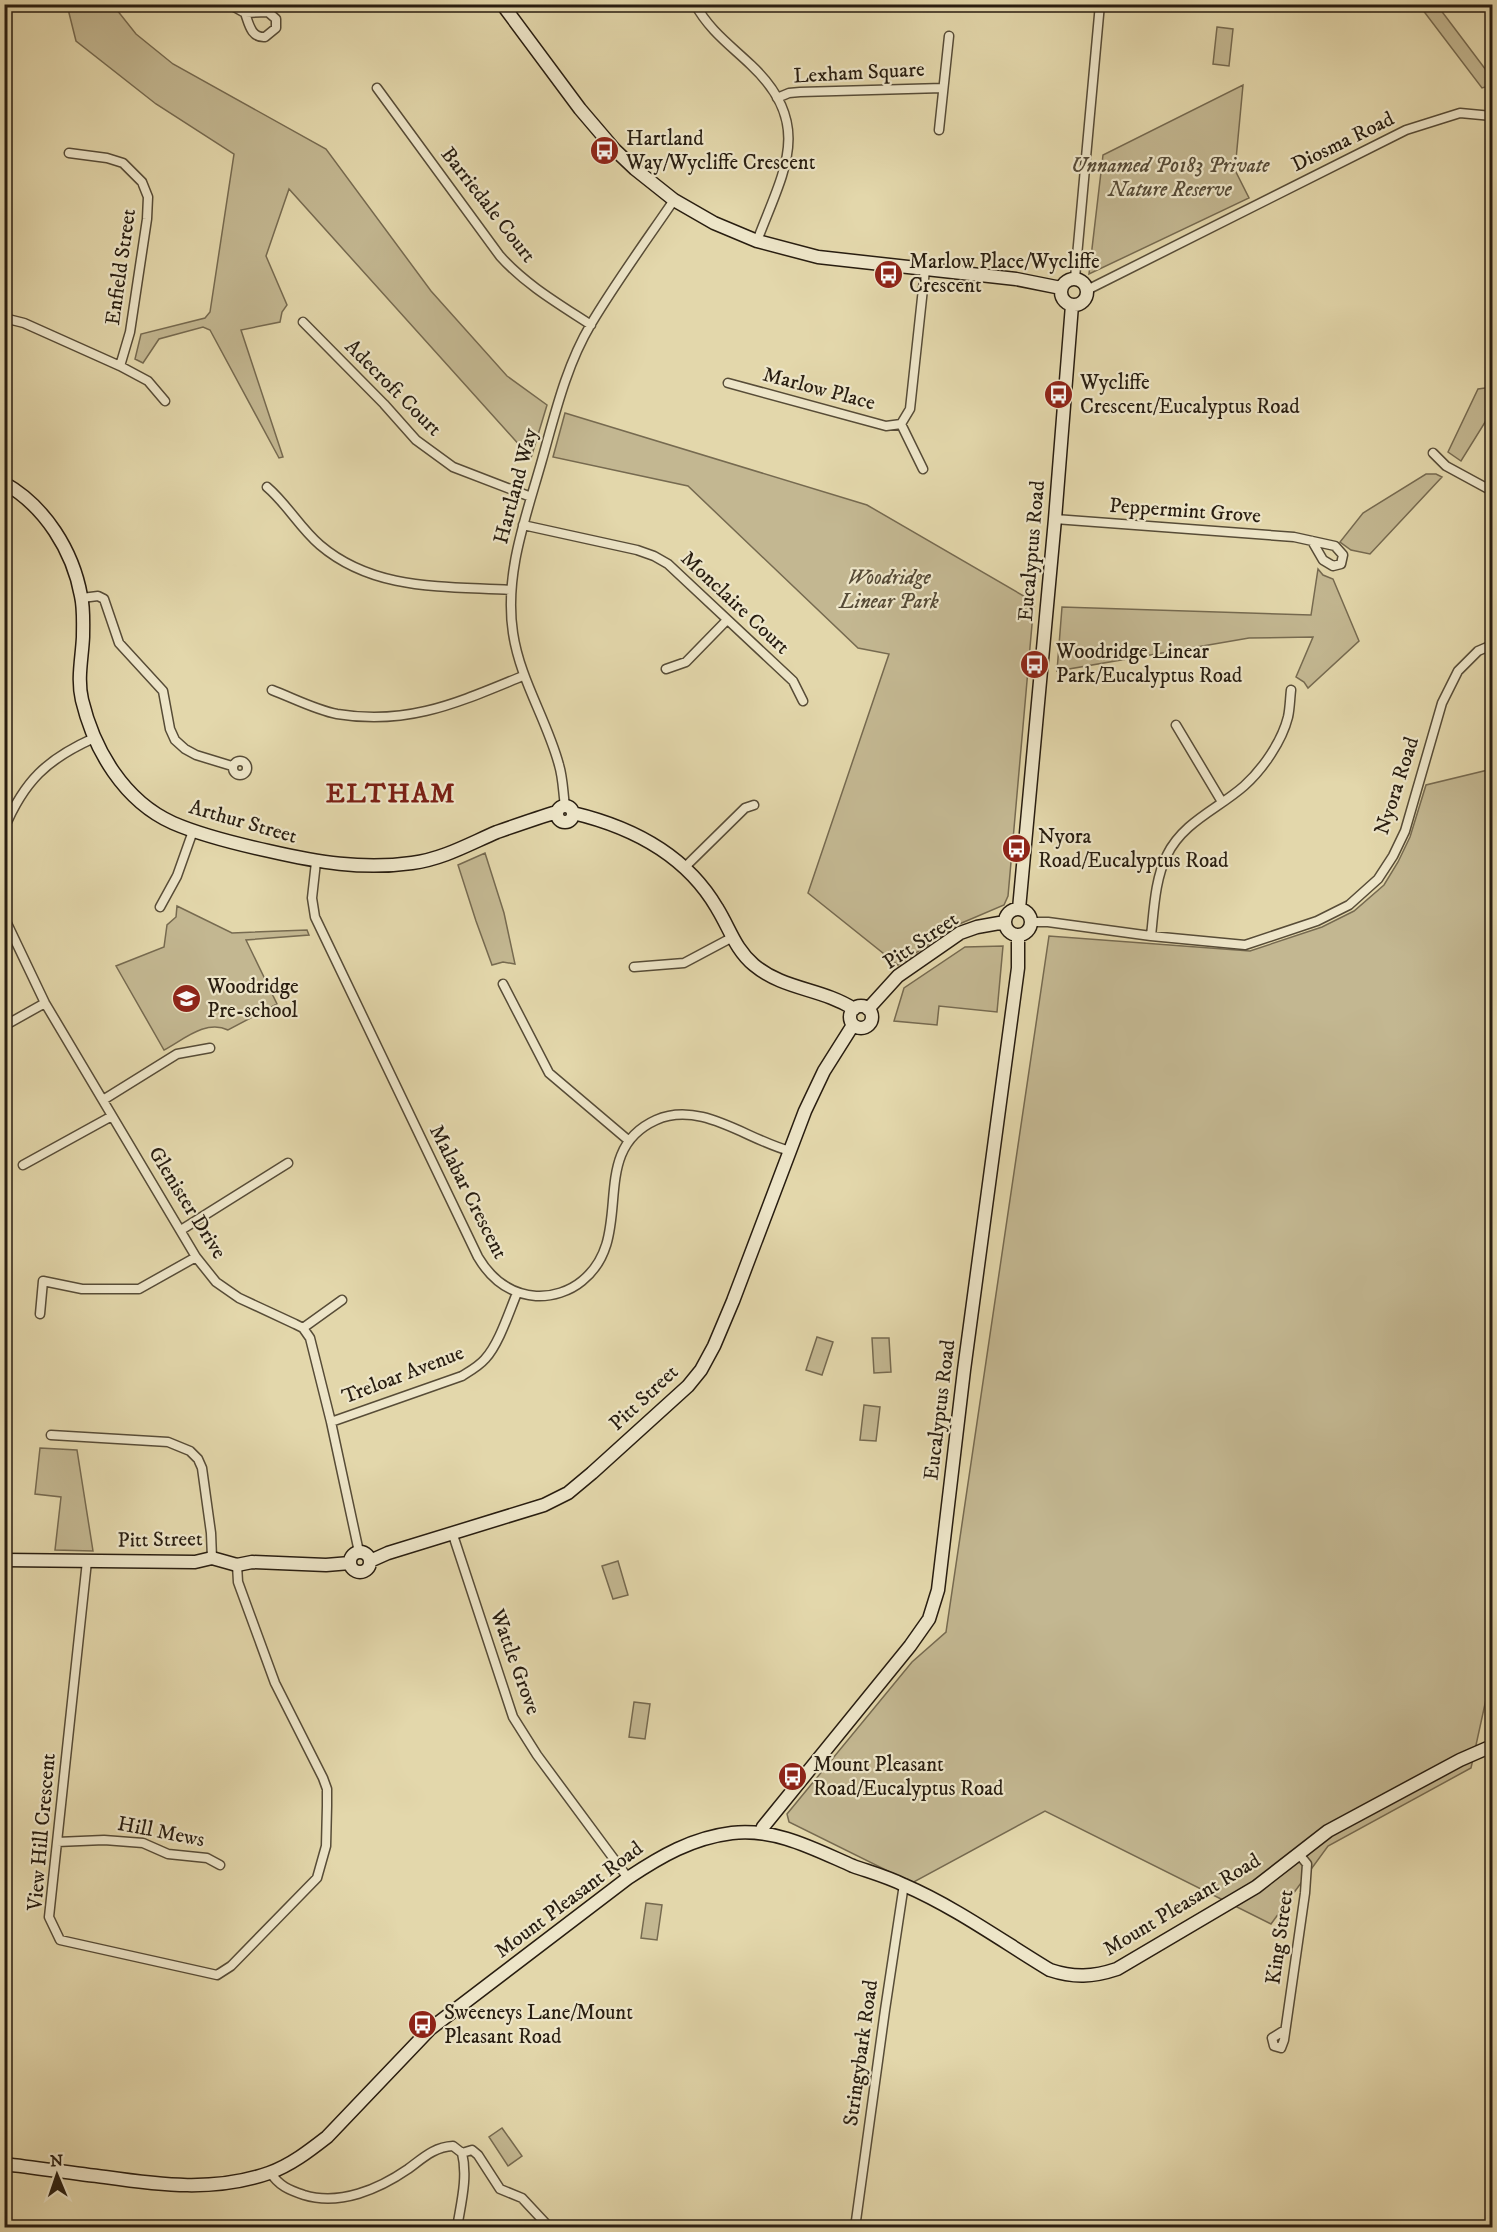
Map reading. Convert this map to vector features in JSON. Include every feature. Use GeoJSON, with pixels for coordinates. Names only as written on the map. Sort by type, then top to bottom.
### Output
{"type":"FeatureCollection","features":[{"type":"Feature","properties":{"kind":"street"},"geometry":{"type":"LineString","coordinates":[[229,4],[245,13]]}},
{"type":"Feature","properties":{"kind":"street"},"geometry":{"type":"LineString","coordinates":[[502,4],[597,130],[635,169],[674,200],[714,223],[757,241],[818,257],[1016,279],[1061,288]]}},
{"type":"Feature","properties":{"kind":"street"},"geometry":{"type":"LineString","coordinates":[[695,4],[714,32],[762,76],[777,98],[788,126],[789,152],[757,241]]}},
{"type":"Feature","properties":{"kind":"street"},"geometry":{"type":"LineString","coordinates":[[1075,278],[1100,4]]}},
{"type":"Feature","properties":{"kind":"street","name":"Lexham Square"},"geometry":{"type":"LineString","coordinates":[[939,130],[949,36]]}},
{"type":"Feature","properties":{"kind":"street","name":"Barriedale Court"},"geometry":{"type":"LineString","coordinates":[[377,88],[500,256],[516,274],[591,325]]}},
{"type":"Feature","properties":{"kind":"street","name":"Lexham Square"},"geometry":{"type":"LineString","coordinates":[[777,98],[789,93],[800,92],[944,88]]}},
{"type":"Feature","properties":{"kind":"street","name":"Diosma Road"},"geometry":{"type":"LineString","coordinates":[[1087,290],[1406,130],[1460,113],[1492,116]]}},
{"type":"Feature","properties":{"kind":"street","name":"Enfield Street"},"geometry":{"type":"LineString","coordinates":[[69,153],[107,158],[123,164],[142,182],[148,197],[147,219],[130,332],[120,366]]}},
{"type":"Feature","properties":{"kind":"street","name":"Hartland Way"},"geometry":{"type":"LineString","coordinates":[[565,814],[560,766],[523,676],[513,633],[510,590],[523,525],[571,364],[591,325],[674,200]]}},
{"type":"Feature","properties":{"kind":"street","name":"Marlow Place"},"geometry":{"type":"LineString","coordinates":[[901,424],[910,408],[925,270]]}},
{"type":"Feature","properties":{"kind":"street"},"geometry":{"type":"LineString","coordinates":[[1075,278],[1084,283],[1087,290],[1083,301],[1072,305],[1061,297],[1061,288],[1066,280],[1075,278]]}},
{"type":"Feature","properties":{"kind":"street","name":"Eucalyptus Road"},"geometry":{"type":"LineString","coordinates":[[1019,909],[1072,305]]}},
{"type":"Feature","properties":{"kind":"street"},"geometry":{"type":"LineString","coordinates":[[4,318],[24,323],[120,366],[148,381],[165,401]]}},
{"type":"Feature","properties":{"kind":"street","name":"Adecroft Court"},"geometry":{"type":"LineString","coordinates":[[303,322],[416,440],[453,467],[531,497]]}},
{"type":"Feature","properties":{"kind":"street","name":"Marlow Place"},"geometry":{"type":"LineString","coordinates":[[728,383],[886,426],[901,424]]}},
{"type":"Feature","properties":{"kind":"street","name":"Marlow Place"},"geometry":{"type":"LineString","coordinates":[[901,424],[923,469]]}},
{"type":"Feature","properties":{"kind":"street"},"geometry":{"type":"LineString","coordinates":[[1433,453],[1446,466],[1492,491]]}},
{"type":"Feature","properties":{"kind":"street","name":"Arthur Street"},"geometry":{"type":"LineString","coordinates":[[4,483],[23,496],[53,528],[72,563],[82,598],[81,699],[94,738],[117,777],[134,795],[171,822],[193,831],[316,862],[371,867],[412,863],[440,857],[519,825],[565,814],[619,825],[643,837],[685,867],[704,887],[718,909],[731,938],[742,953],[767,975],[782,982],[838,999],[854,1009]]}},
{"type":"Feature","properties":{"kind":"street"},"geometry":{"type":"LineString","coordinates":[[267,488],[280,498],[319,544],[341,561],[358,570],[405,583],[510,590]]}},
{"type":"Feature","properties":{"kind":"street","name":"Peppermint Grove"},"geometry":{"type":"LineString","coordinates":[[1055,519],[1282,536],[1312,541]]}},
{"type":"Feature","properties":{"kind":"street","name":"Monclaire Court"},"geometry":{"type":"LineString","coordinates":[[523,525],[637,550],[668,564],[793,681],[803,701]]}},
{"type":"Feature","properties":{"kind":"street"},"geometry":{"type":"LineString","coordinates":[[82,598],[98,596],[104,599],[119,643],[163,691],[170,729],[175,740],[185,750],[196,755],[232,765]]}},
{"type":"Feature","properties":{"kind":"street"},"geometry":{"type":"LineString","coordinates":[[666,669],[686,662],[727,620]]}},
{"type":"Feature","properties":{"kind":"street","name":"Nyora Road"},"geometry":{"type":"LineString","coordinates":[[1032,922],[1245,945],[1334,914],[1364,894],[1383,871],[1405,831],[1443,703],[1452,682],[1467,660],[1478,651],[1492,645]]}},
{"type":"Feature","properties":{"kind":"street"},"geometry":{"type":"LineString","coordinates":[[272,690],[335,714],[385,718],[421,713],[455,703],[523,676]]}},
{"type":"Feature","properties":{"kind":"street"},"geometry":{"type":"LineString","coordinates":[[1151,936],[1158,884],[1167,855],[1184,832],[1245,786],[1275,747],[1288,717],[1291,690]]}},
{"type":"Feature","properties":{"kind":"street"},"geometry":{"type":"LineString","coordinates":[[1176,725],[1222,802]]}},
{"type":"Feature","properties":{"kind":"street"},"geometry":{"type":"LineString","coordinates":[[4,829],[15,804],[29,783],[49,763],[73,747],[94,738]]}},
{"type":"Feature","properties":{"kind":"street"},"geometry":{"type":"LineString","coordinates":[[685,867],[745,808],[754,805]]}},
{"type":"Feature","properties":{"kind":"street"},"geometry":{"type":"LineString","coordinates":[[160,907],[177,876],[193,831]]}},
{"type":"Feature","properties":{"kind":"street","name":"Malabar Crescent"},"geometry":{"type":"LineString","coordinates":[[316,862],[312,898],[320,927],[478,1257],[487,1271],[517,1293]]}},
{"type":"Feature","properties":{"kind":"street"},"geometry":{"type":"LineString","coordinates":[[1019,909],[1028,913],[1032,922],[1027,932],[1018,935],[1009,931],[1005,922],[1010,912],[1019,909]]}},
{"type":"Feature","properties":{"kind":"street","name":"Glenister Drive"},"geometry":{"type":"LineString","coordinates":[[4,917],[45,1003],[196,1257],[216,1282],[231,1293],[303,1328]]}},
{"type":"Feature","properties":{"kind":"street","name":"Pitt Street"},"geometry":{"type":"LineString","coordinates":[[868,1009],[897,976],[960,933],[1005,922]]}},
{"type":"Feature","properties":{"kind":"street","name":"Eucalyptus Road"},"geometry":{"type":"LineString","coordinates":[[761,1833],[763,1827],[910,1646],[928,1619],[938,1590],[964,1370],[1018,968],[1018,935]]}},
{"type":"Feature","properties":{"kind":"street"},"geometry":{"type":"LineString","coordinates":[[634,967],[684,963],[731,938]]}},
{"type":"Feature","properties":{"kind":"street"},"geometry":{"type":"LineString","coordinates":[[503,984],[549,1073],[628,1140]]}},
{"type":"Feature","properties":{"kind":"street"},"geometry":{"type":"LineString","coordinates":[[4,1026],[45,1003]]}},
{"type":"Feature","properties":{"kind":"street"},"geometry":{"type":"LineString","coordinates":[[861,1006],[868,1009],[872,1016],[869,1024],[861,1028],[853,1025],[850,1017],[854,1009],[861,1006]]}},
{"type":"Feature","properties":{"kind":"street","name":"Pitt Street"},"geometry":{"type":"LineString","coordinates":[[370,1561],[388,1553],[453,1535],[544,1505],[568,1493],[688,1386],[701,1370],[714,1346],[790,1151],[824,1071],[853,1025]]}},
{"type":"Feature","properties":{"kind":"street"},"geometry":{"type":"LineString","coordinates":[[103,1100],[177,1054],[210,1048]]}},
{"type":"Feature","properties":{"kind":"street"},"geometry":{"type":"LineString","coordinates":[[517,1293],[538,1296],[557,1294],[576,1286],[602,1260],[609,1238],[617,1167],[628,1140],[656,1120],[685,1114],[701,1116],[790,1151]]}},
{"type":"Feature","properties":{"kind":"street"},"geometry":{"type":"LineString","coordinates":[[23,1165],[112,1116]]}},
{"type":"Feature","properties":{"kind":"street"},"geometry":{"type":"LineString","coordinates":[[181,1230],[288,1162]]}},
{"type":"Feature","properties":{"kind":"street"},"geometry":{"type":"LineString","coordinates":[[40,1314],[44,1281],[82,1289],[139,1289],[196,1257]]}},
{"type":"Feature","properties":{"kind":"street","name":"Treloar Avenue"},"geometry":{"type":"LineString","coordinates":[[331,1422],[462,1376],[473,1369],[486,1359],[493,1347],[517,1293]]}},
{"type":"Feature","properties":{"kind":"street"},"geometry":{"type":"LineString","coordinates":[[342,1300],[303,1328],[314,1348],[359,1552]]}},
{"type":"Feature","properties":{"kind":"street"},"geometry":{"type":"LineString","coordinates":[[51,1435],[168,1442],[190,1450],[202,1468],[212,1558]]}},
{"type":"Feature","properties":{"kind":"street","name":"Wattle Grove"},"geometry":{"type":"LineString","coordinates":[[453,1535],[513,1717],[537,1755],[628,1878]]}},
{"type":"Feature","properties":{"kind":"street"},"geometry":{"type":"LineString","coordinates":[[359,1552],[366,1554],[370,1561],[368,1568],[361,1572],[353,1569],[350,1563],[352,1555],[359,1552]]}},
{"type":"Feature","properties":{"kind":"street","name":"Pitt Street"},"geometry":{"type":"LineString","coordinates":[[4,1560],[195,1562],[212,1558],[237,1565],[252,1562],[326,1565],[350,1563]]}},
{"type":"Feature","properties":{"kind":"street","name":"View Hill Crescent"},"geometry":{"type":"LineString","coordinates":[[87,1561],[49,1917],[60,1940],[217,1975],[231,1966],[317,1878],[326,1846],[327,1789],[275,1683],[238,1582],[237,1565]]}},
{"type":"Feature","properties":{"kind":"street","name":"Mount Pleasant Road"},"geometry":{"type":"LineString","coordinates":[[4,2164],[156,2184],[191,2186],[226,2184],[270,2172],[308,2152],[327,2137],[430,2029],[628,1878],[684,1845],[734,1833],[761,1833],[793,1839],[854,1866],[904,1884],[940,1903],[1050,1970],[1067,1976],[1100,1975],[1127,1963],[1256,1887],[1328,1831],[1460,1760],[1492,1746]]}},
{"type":"Feature","properties":{"kind":"street","name":"Hill Mews"},"geometry":{"type":"LineString","coordinates":[[57,1842],[104,1840],[143,1843],[168,1854],[207,1858],[220,1865]]}},
{"type":"Feature","properties":{"kind":"street","name":"King Street"},"geometry":{"type":"LineString","coordinates":[[1285,2030],[1305,1893],[1307,1864],[1298,1853]]}},
{"type":"Feature","properties":{"kind":"street","name":"Stringybark Road"},"geometry":{"type":"LineString","coordinates":[[855,2228],[904,1884]]}},
{"type":"Feature","properties":{"kind":"street"},"geometry":{"type":"LineString","coordinates":[[270,2172],[280,2185],[295,2192],[310,2197],[342,2199],[370,2190],[396,2177],[440,2147],[453,2145],[462,2153],[464,2189],[457,2228]]}},
{"type":"Feature","properties":{"kind":"street"},"geometry":{"type":"LineString","coordinates":[[462,2153],[472,2150],[478,2155],[500,2189],[522,2198],[550,2228]]}},
{"type":"Feature","properties":{"kind":"green space"},"geometry":{"type":"Polygon","coordinates":[[[67,5],[113,5],[136,34],[173,64],[326,149],[431,291],[507,376],[547,405],[531,458],[289,189],[266,256],[287,305],[282,312],[280,322],[241,330],[283,457],[279,458],[210,330],[203,327],[159,339],[143,363],[135,359],[141,334],[205,318],[210,312],[234,154],[156,104],[76,41],[67,5]]]}},
{"type":"Feature","properties":{"kind":"green space"},"geometry":{"type":"Polygon","coordinates":[[[1419,5],[1437,5],[1492,78],[1492,85],[1482,88],[1419,5]]]}},
{"type":"Feature","properties":{"kind":"green space"},"geometry":{"type":"Polygon","coordinates":[[[1217,27],[1233,29],[1229,66],[1213,64],[1217,27]]]}},
{"type":"Feature","properties":{"kind":"green space","name":"Unnamed P0183 Private Nature Reserve"},"geometry":{"type":"Polygon","coordinates":[[[1243,85],[1235,170],[1249,198],[1089,274],[1103,155],[1243,85]]]}},
{"type":"Feature","properties":{"kind":"green space"},"geometry":{"type":"Polygon","coordinates":[[[1492,387],[1492,411],[1461,461],[1448,452],[1478,389],[1492,387]]]}},
{"type":"Feature","properties":{"kind":"green space","name":"Woodridge Linear Park"},"geometry":{"type":"Polygon","coordinates":[[[565,413],[867,505],[1034,602],[1008,896],[1004,905],[957,925],[898,965],[808,893],[889,654],[858,648],[688,486],[553,457],[565,413]]]}},
{"type":"Feature","properties":{"kind":"green space"},"geometry":{"type":"Polygon","coordinates":[[[1426,474],[1436,474],[1442,477],[1370,554],[1351,550],[1340,542],[1363,513],[1426,474]]]}},
{"type":"Feature","properties":{"kind":"green space"},"geometry":{"type":"Polygon","coordinates":[[[1318,569],[1323,575],[1333,579],[1359,641],[1308,688],[1296,677],[1313,637],[1249,638],[1057,671],[1062,607],[1311,615],[1318,569]]]}},
{"type":"Feature","properties":{"kind":"green space"},"geometry":{"type":"Polygon","coordinates":[[[1492,769],[1492,1672],[1471,1768],[1328,1846],[1271,1924],[1045,1811],[912,1883],[789,1822],[787,1814],[912,1662],[946,1632],[1049,936],[1250,951],[1322,927],[1354,911],[1384,885],[1410,837],[1426,785],[1492,769]]]}},
{"type":"Feature","properties":{"kind":"green space"},"geometry":{"type":"Polygon","coordinates":[[[485,853],[504,913],[515,964],[503,962],[492,965],[458,865],[485,853]]]}},
{"type":"Feature","properties":{"kind":"green space"},"geometry":{"type":"Polygon","coordinates":[[[177,906],[232,933],[307,930],[309,935],[246,940],[277,1004],[228,1030],[220,1027],[203,1029],[164,1050],[116,966],[164,947],[167,925],[176,917],[177,906]]]}},
{"type":"Feature","properties":{"kind":"green space"},"geometry":{"type":"Polygon","coordinates":[[[1003,946],[997,1012],[939,1006],[937,1025],[894,1021],[904,988],[965,947],[1003,946]]]}},
{"type":"Feature","properties":{"kind":"green space"},"geometry":{"type":"Polygon","coordinates":[[[817,1337],[833,1342],[822,1375],[806,1370],[817,1337]]]}},
{"type":"Feature","properties":{"kind":"green space"},"geometry":{"type":"Polygon","coordinates":[[[872,1338],[889,1338],[891,1372],[874,1373],[872,1338]]]}},
{"type":"Feature","properties":{"kind":"green space"},"geometry":{"type":"Polygon","coordinates":[[[864,1405],[880,1407],[876,1441],[860,1440],[864,1405]]]}},
{"type":"Feature","properties":{"kind":"green space"},"geometry":{"type":"Polygon","coordinates":[[[40,1448],[77,1450],[93,1551],[55,1550],[61,1497],[35,1494],[40,1448]]]}},
{"type":"Feature","properties":{"kind":"green space"},"geometry":{"type":"Polygon","coordinates":[[[618,1561],[628,1595],[613,1599],[602,1566],[618,1561]]]}},
{"type":"Feature","properties":{"kind":"green space"},"geometry":{"type":"Polygon","coordinates":[[[634,1702],[650,1704],[645,1739],[629,1737],[634,1702]]]}},
{"type":"Feature","properties":{"kind":"green space"},"geometry":{"type":"Polygon","coordinates":[[[646,1903],[662,1905],[657,1940],[641,1938],[646,1903]]]}},
{"type":"Feature","properties":{"kind":"green space"},"geometry":{"type":"Polygon","coordinates":[[[502,2128],[522,2156],[508,2166],[489,2137],[502,2128]]]}},
{"type":"Feature","properties":{"kind":"place","name":"Hartland Way/Wycliffe Crescent"},"geometry":{"type":"Point","coordinates":[605,151]}},
{"type":"Feature","properties":{"kind":"place","name":"Marlow Place/Wycliffe Crescent"},"geometry":{"type":"Point","coordinates":[888,274]}},
{"type":"Feature","properties":{"kind":"place","name":"Wycliffe Crescent/Eucalyptus Road"},"geometry":{"type":"Point","coordinates":[1059,395]}},
{"type":"Feature","properties":{"kind":"place","name":"Woodridge Linear Park/Eucalyptus Road"},"geometry":{"type":"Point","coordinates":[1035,664]}},
{"type":"Feature","properties":{"kind":"place","name":"Nyora Road/Eucalyptus Road"},"geometry":{"type":"Point","coordinates":[1017,849]}},
{"type":"Feature","properties":{"kind":"place","name":"Woodridge Pre-school"},"geometry":{"type":"Point","coordinates":[186,999]}},
{"type":"Feature","properties":{"kind":"place","name":"Mount Pleasant Road/Eucalyptus Road"},"geometry":{"type":"Point","coordinates":[792,1777]}},
{"type":"Feature","properties":{"kind":"place","name":"Sweeneys Lane/Mount Pleasant Road"},"geometry":{"type":"Point","coordinates":[423,2025]}},
{"type":"Feature","properties":{"kind":"district","name":"ELTHAM"},"geometry":{"type":"Point","coordinates":[391,794]}}]}
